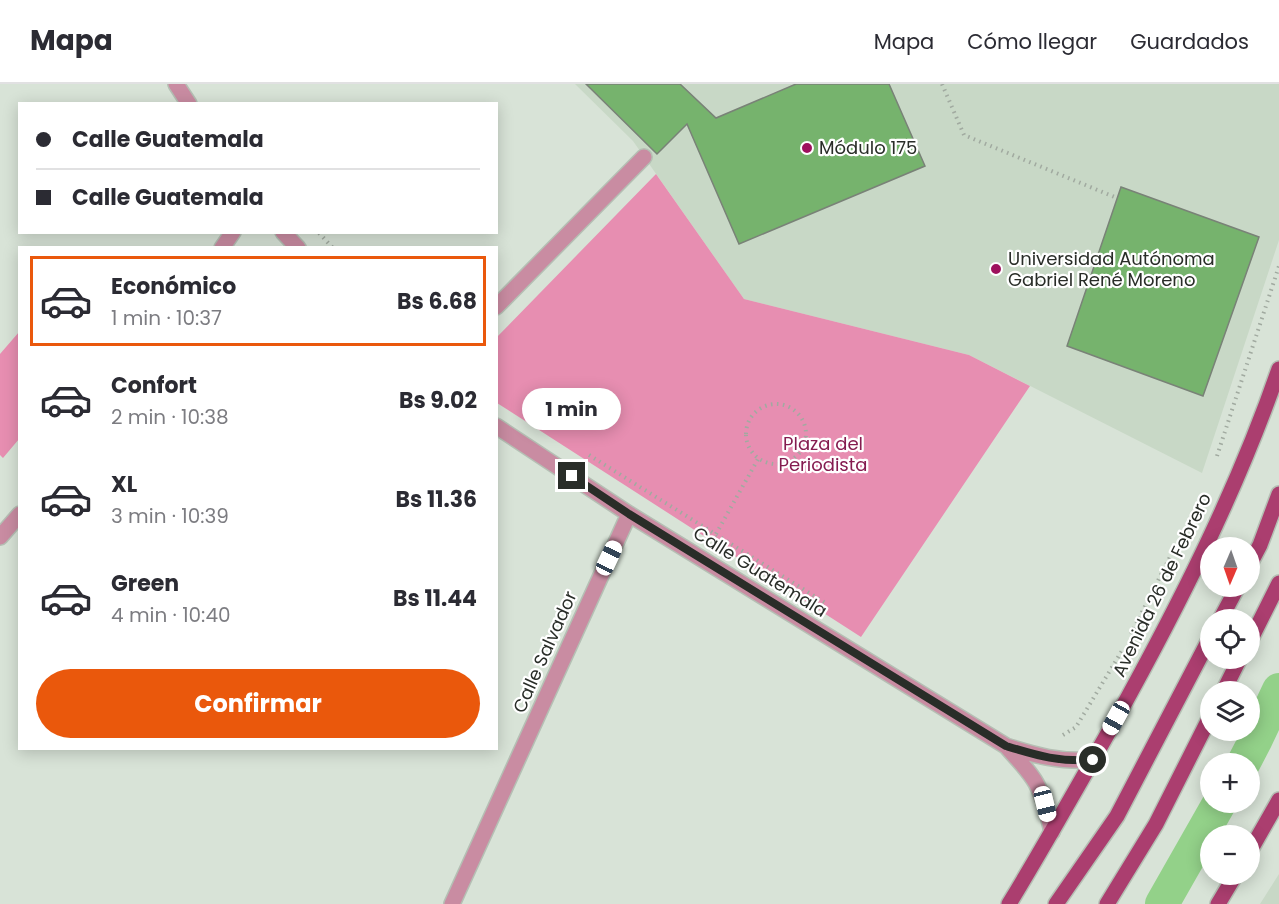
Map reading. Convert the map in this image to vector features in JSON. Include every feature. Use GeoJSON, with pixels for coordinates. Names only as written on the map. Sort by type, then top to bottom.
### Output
{"type":"FeatureCollection","features":[{"type":"Feature","properties":{"kind":"main road","name":"Avenida 26 de Febrero"},"geometry":{"type":"LineString","coordinates":[[1009,904],[1150,657],[1204,551],[1263,416],[1279,369]]}},
{"type":"Feature","properties":{"kind":"main road"},"geometry":{"type":"LineString","coordinates":[[1260,545],[1279,494]]}},
{"type":"Feature","properties":{"kind":"main road"},"geometry":{"type":"LineString","coordinates":[[1260,621],[1279,583]]}},
{"type":"Feature","properties":{"kind":"main road"},"geometry":{"type":"LineString","coordinates":[[1056,904],[1117,816],[1200,657]]}},
{"type":"Feature","properties":{"kind":"main road"},"geometry":{"type":"LineString","coordinates":[[1107,904],[1156,824],[1200,737]]}},
{"type":"Feature","properties":{"kind":"main road"},"geometry":{"type":"LineString","coordinates":[[1260,833],[1279,800]]}},
{"type":"Feature","properties":{"kind":"main road"},"geometry":{"type":"LineString","coordinates":[[1218,904],[1229,885]]}},
{"type":"Feature","properties":{"kind":"street"},"geometry":{"type":"LineString","coordinates":[[176,84],[188,102]]}},
{"type":"Feature","properties":{"kind":"street"},"geometry":{"type":"LineString","coordinates":[[498,305],[644,157]]}},
{"type":"Feature","properties":{"kind":"street"},"geometry":{"type":"LineString","coordinates":[[285,234],[296,246]]}},
{"type":"Feature","properties":{"kind":"street","name":"Calle Guatemala"},"geometry":{"type":"LineString","coordinates":[[498,427],[629,514],[1006,746],[1036,783],[1045,804],[1052,832]]}},
{"type":"Feature","properties":{"kind":"street","name":"Calle Salvador"},"geometry":{"type":"LineString","coordinates":[[452,904],[629,514]]}},
{"type":"Feature","properties":{"kind":"street"},"geometry":{"type":"LineString","coordinates":[[0,537],[18,516]]}},
{"type":"Feature","properties":{"kind":"street","name":"Calle Guatemala"},"geometry":{"type":"LineString","coordinates":[[1006,746],[1054,759],[1093,760]]}},
{"type":"Feature","properties":{"kind":"path"},"geometry":{"type":"LineString","coordinates":[[942,84],[964,135],[1117,198]]}},
{"type":"Feature","properties":{"kind":"path"},"geometry":{"type":"LineString","coordinates":[[321,234],[331,246]]}},
{"type":"Feature","properties":{"kind":"path"},"geometry":{"type":"LineString","coordinates":[[1215,459],[1279,267]]}},
{"type":"Feature","properties":{"kind":"path"},"geometry":{"type":"LineString","coordinates":[[772,405],[784,405],[794,410],[802,419],[807,430],[806,441],[801,452],[792,460],[781,464],[769,464],[758,459],[750,450],[747,439],[747,427],[752,417],[761,409],[772,405]]}},
{"type":"Feature","properties":{"kind":"path"},"geometry":{"type":"LineString","coordinates":[[586,453],[829,605]]}},
{"type":"Feature","properties":{"kind":"path"},"geometry":{"type":"LineString","coordinates":[[716,534],[758,459]]}},
{"type":"Feature","properties":{"kind":"path"},"geometry":{"type":"LineString","coordinates":[[1130,635],[1177,543]]}},
{"type":"Feature","properties":{"kind":"path"},"geometry":{"type":"LineString","coordinates":[[1057,739],[1076,727],[1125,645]]}},
{"type":"Feature","properties":{"kind":"shaded area","name":"Universidad Autónoma Gabriel René Moreno"},"geometry":{"type":"Polygon","coordinates":[[[575,84],[1279,84],[1279,240],[1202,473],[969,355],[744,299],[633,141],[575,84]]]}},
{"type":"Feature","properties":{"kind":"shaded area"},"geometry":{"type":"Polygon","coordinates":[[[1279,874],[1279,904],[1260,904],[1279,874]]]}},
{"type":"Feature","properties":{"kind":"green space","name":"Plaza del Periodista"},"geometry":{"type":"Polygon","coordinates":[[[656,174],[744,299],[969,355],[1030,386],[861,637],[498,404],[498,336],[656,174]]]}},
{"type":"Feature","properties":{"kind":"green space"},"geometry":{"type":"Polygon","coordinates":[[[18,333],[18,440],[3,458],[0,455],[0,354],[18,333]]]}},
{"type":"Feature","properties":{"kind":"building","name":"Módulo 175"},"geometry":{"type":"Polygon","coordinates":[[[586,84],[680,84],[716,118],[796,84],[889,84],[925,166],[739,244],[687,124],[657,154],[586,84]]]}},
{"type":"Feature","properties":{"kind":"building"},"geometry":{"type":"Polygon","coordinates":[[[1121,187],[1259,237],[1203,396],[1067,346],[1121,187]]]}},
{"type":"Feature","properties":{"kind":"waterway"},"geometry":{"type":"LineString","coordinates":[[1249,753],[1279,690]]}},
{"type":"Feature","properties":{"kind":"waterway"},"geometry":{"type":"LineString","coordinates":[[1162,904],[1214,813]]}},
{"type":"Feature","properties":{"kind":"place","name":"Módulo 175"},"geometry":{"type":"Point","coordinates":[807,148]}},
{"type":"Feature","properties":{"kind":"place","name":"Universidad Autónoma Gabriel René Moreno"},"geometry":{"type":"Point","coordinates":[996,269]}},
{"type":"Feature","properties":{"kind":"route"},"geometry":{"type":"LineString","coordinates":[[572,476],[629,514],[1006,746],[1054,759],[1093,760]]}}]}
